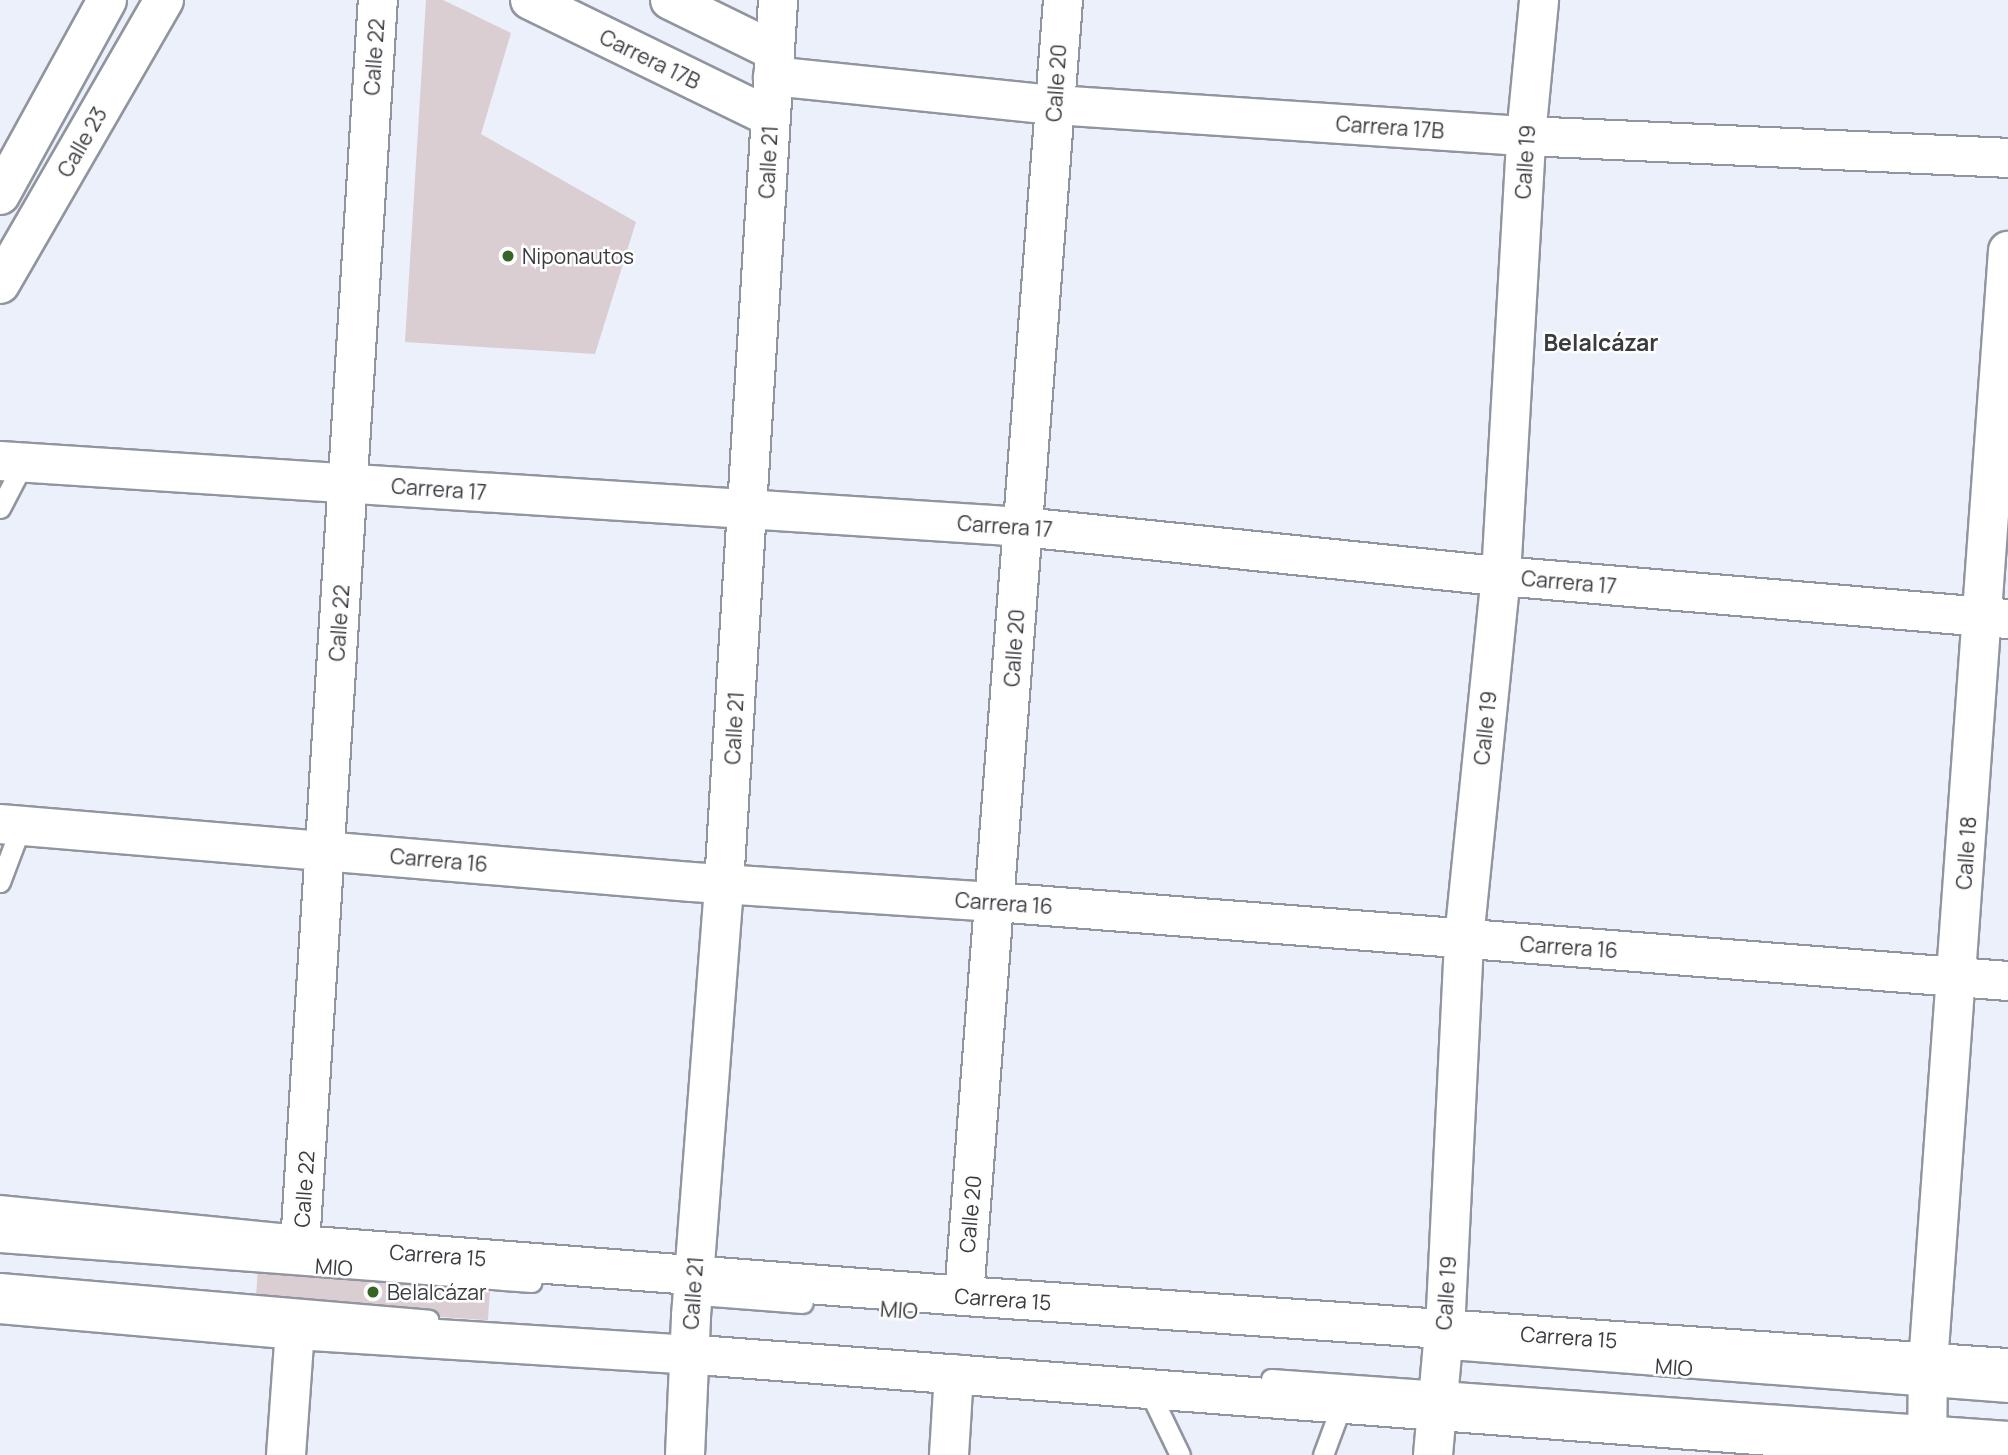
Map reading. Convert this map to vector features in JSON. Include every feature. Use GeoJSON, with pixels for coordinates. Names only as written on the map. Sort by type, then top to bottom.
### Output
{"type":"FeatureCollection","features":[{"type":"Feature","properties":{"kind":"street"},"geometry":{"type":"LineString","coordinates":[[0,195],[107,0]]}},
{"type":"Feature","properties":{"kind":"street","name":"Calle 23"},"geometry":{"type":"LineString","coordinates":[[0,284],[164,0]]}},
{"type":"Feature","properties":{"kind":"street","name":"Calle 22"},"geometry":{"type":"LineString","coordinates":[[300,1245],[378,0]]}},
{"type":"Feature","properties":{"kind":"street","name":"Carrera 17B"},"geometry":{"type":"LineString","coordinates":[[530,0],[770,117]]}},
{"type":"Feature","properties":{"kind":"street","name":"Carrera 17B"},"geometry":{"type":"LineString","coordinates":[[670,0],[774,64],[1055,106],[1526,136],[2008,158]]}},
{"type":"Feature","properties":{"kind":"street","name":"Calle 21"},"geometry":{"type":"LineString","coordinates":[[685,1455],[694,1284],[724,884],[778,0]]}},
{"type":"Feature","properties":{"kind":"street","name":"Calle 20"},"geometry":{"type":"LineString","coordinates":[[964,1296],[1063,0]]}},
{"type":"Feature","properties":{"kind":"street","name":"Calle 19"},"geometry":{"type":"LineString","coordinates":[[1433,1455],[1444,1338],[1464,939],[1501,576],[1526,136],[1539,0]]}},
{"type":"Feature","properties":{"kind":"street","name":"Calle 18"},"geometry":{"type":"LineString","coordinates":[[1927,1443],[1928,1376],[1957,977],[1996,618],[2008,251]]}},
{"type":"Feature","properties":{"kind":"street","name":"Carrera 17"},"geometry":{"type":"LineString","coordinates":[[12,461],[1023,527],[1501,576],[1996,618]]}},
{"type":"Feature","properties":{"kind":"street","name":"Carrera 16"},"geometry":{"type":"LineString","coordinates":[[11,825],[724,884],[995,902],[2008,981]]}},
{"type":"Feature","properties":{"kind":"street","name":"Carrera 15"},"geometry":{"type":"LineString","coordinates":[[5,1220],[300,1245],[694,1284],[964,1296],[1444,1338],[1928,1376],[2008,1368]]}},
{"type":"Feature","properties":{"kind":"street"},"geometry":{"type":"LineString","coordinates":[[0,1304],[295,1330],[690,1349],[1149,1391],[1342,1404],[1437,1401],[1927,1443],[2008,1454]]}},
{"type":"Feature","properties":{"kind":"street"},"geometry":{"type":"LineString","coordinates":[[286,1455],[295,1330]]}},
{"type":"Feature","properties":{"kind":"street"},"geometry":{"type":"LineString","coordinates":[[948,1455],[954,1374]]}},
{"type":"Feature","properties":{"kind":"lane"},"geometry":{"type":"LineString","coordinates":[[0,508],[12,461]]}},
{"type":"Feature","properties":{"kind":"lane"},"geometry":{"type":"LineString","coordinates":[[0,882],[11,825]]}},
{"type":"Feature","properties":{"kind":"lane","name":"MIO"},"geometry":{"type":"LineString","coordinates":[[5,1220],[694,1284],[1444,1338]]}},
{"type":"Feature","properties":{"kind":"lane","name":"MIO"},"geometry":{"type":"LineString","coordinates":[[0,1283],[690,1349],[1437,1401]]}},
{"type":"Feature","properties":{"kind":"lane"},"geometry":{"type":"LineString","coordinates":[[1928,1376],[2008,1392]]}},
{"type":"Feature","properties":{"kind":"lane"},"geometry":{"type":"LineString","coordinates":[[1149,1391],[1180,1455]]}},
{"type":"Feature","properties":{"kind":"lane"},"geometry":{"type":"LineString","coordinates":[[1323,1455],[1342,1404]]}},
{"type":"Feature","properties":{"kind":"lane"},"geometry":{"type":"LineString","coordinates":[[1927,1443],[2008,1431]]}},
{"type":"Feature","properties":{"kind":"building"},"geometry":{"type":"Polygon","coordinates":[[[426,0],[443,0],[511,33],[481,134],[636,222],[595,354],[405,342],[426,0]]]}},
{"type":"Feature","properties":{"kind":"building","name":"Belalcázar"},"geometry":{"type":"Polygon","coordinates":[[[258,1268],[490,1284],[488,1320],[255,1304],[258,1268]]]}},
{"type":"Feature","properties":{"kind":"place","name":"Niponautos"},"geometry":{"type":"Point","coordinates":[508,256]}},
{"type":"Feature","properties":{"kind":"place","name":"Belalcázar"},"geometry":{"type":"Point","coordinates":[373,1292]}},
{"type":"Feature","properties":{"kind":"district","name":"Belalcázar"},"geometry":{"type":"Point","coordinates":[1601,342]}}]}
